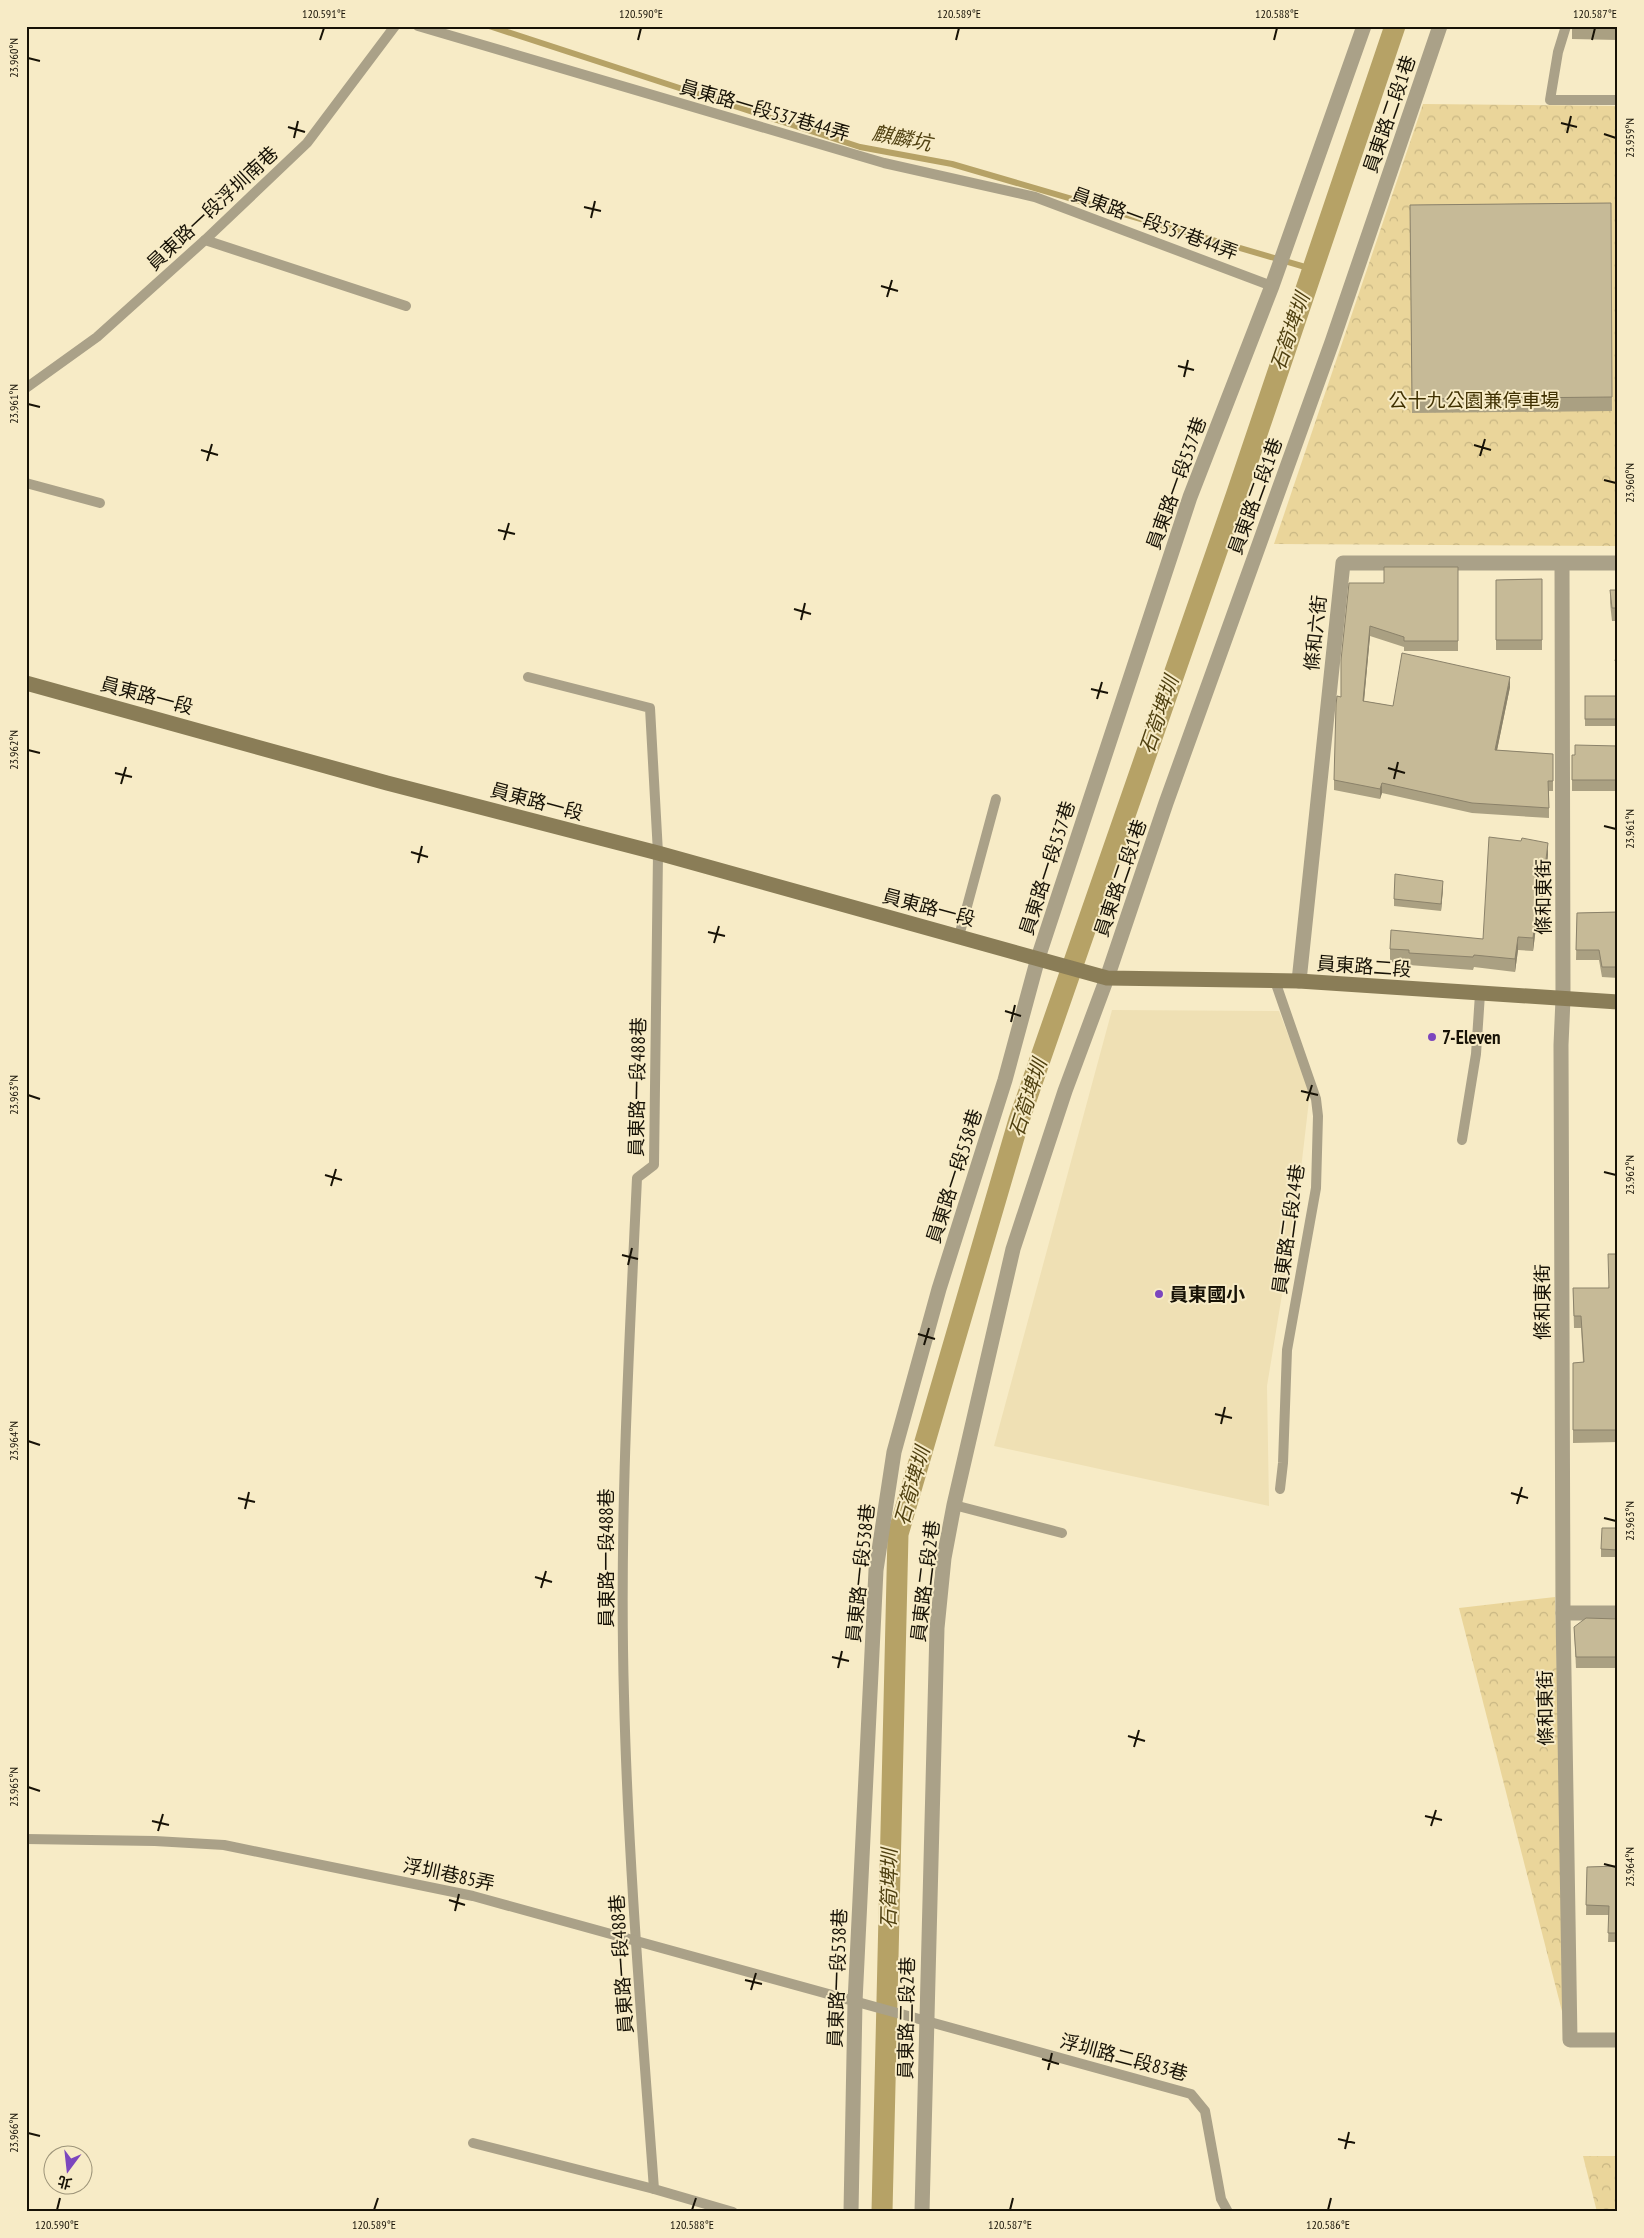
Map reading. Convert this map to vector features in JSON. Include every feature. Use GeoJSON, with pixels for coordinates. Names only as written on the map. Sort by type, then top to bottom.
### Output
{"type":"FeatureCollection","features":[{"type":"Feature","properties":{"kind":"main road","name":"員東路一段"},"geometry":{"type":"LineString","coordinates":[[26,683],[387,783],[658,853],[1107,978]]}},
{"type":"Feature","properties":{"kind":"main road","name":"員東路二段"},"geometry":{"type":"LineString","coordinates":[[1107,978],[1299,981],[1618,1002]]}},
{"type":"Feature","properties":{"kind":"street","name":"員東路一段537巷"},"geometry":{"type":"LineString","coordinates":[[1038,958],[1190,497],[1272,286],[1364,26]]}},
{"type":"Feature","properties":{"kind":"street","name":"員東路二段1巷"},"geometry":{"type":"LineString","coordinates":[[1107,978],[1166,803],[1332,342],[1440,26]]}},
{"type":"Feature","properties":{"kind":"street","name":"條和六街"},"geometry":{"type":"LineString","coordinates":[[1299,981],[1343,563],[1618,563]]}},
{"type":"Feature","properties":{"kind":"street","name":"條和東街"},"geometry":{"type":"LineString","coordinates":[[1562,564],[1563,1613],[1570,2040],[1618,2040]]}},
{"type":"Feature","properties":{"kind":"street","name":"員東路一段538巷"},"geometry":{"type":"LineString","coordinates":[[850,2212],[855,2002],[876,1570],[894,1452],[939,1289],[1005,1080],[1038,958]]}},
{"type":"Feature","properties":{"kind":"street","name":"員東路二段2巷"},"geometry":{"type":"LineString","coordinates":[[922,2212],[938,1628],[944,1558],[954,1505],[1014,1249],[1066,1091],[1107,978]]}},
{"type":"Feature","properties":{"kind":"street"},"geometry":{"type":"LineString","coordinates":[[1563,1613],[1618,1613]]}},
{"type":"Feature","properties":{"kind":"lane","name":"員東路一段浮圳南巷"},"geometry":{"type":"LineString","coordinates":[[26,388],[97,337],[205,240],[307,143],[395,26]]}},
{"type":"Feature","properties":{"kind":"lane","name":"員東路一段537巷44弄"},"geometry":{"type":"LineString","coordinates":[[418,26],[884,163],[1035,198],[1272,286]]}},
{"type":"Feature","properties":{"kind":"lane"},"geometry":{"type":"LineString","coordinates":[[1566,26],[1558,52],[1550,100],[1618,100]]}},
{"type":"Feature","properties":{"kind":"lane"},"geometry":{"type":"LineString","coordinates":[[205,240],[406,306]]}},
{"type":"Feature","properties":{"kind":"lane"},"geometry":{"type":"LineString","coordinates":[[26,483],[100,503]]}},
{"type":"Feature","properties":{"kind":"lane"},"geometry":{"type":"LineString","coordinates":[[528,677],[650,708],[658,853]]}},
{"type":"Feature","properties":{"kind":"lane"},"geometry":{"type":"LineString","coordinates":[[959,936],[996,799]]}},
{"type":"Feature","properties":{"kind":"lane","name":"員東路一段488巷"},"geometry":{"type":"LineString","coordinates":[[654,2189],[636,1942],[624,1696],[624,1468],[637,1178],[654,1165],[658,853]]}},
{"type":"Feature","properties":{"kind":"lane","name":"員東路二段24巷"},"geometry":{"type":"LineString","coordinates":[[1275,981],[1316,1099],[1318,1116],[1316,1188],[1287,1350],[1283,1463],[1280,1489]]}},
{"type":"Feature","properties":{"kind":"lane"},"geometry":{"type":"LineString","coordinates":[[1462,1140],[1476,1054],[1480,994]]}},
{"type":"Feature","properties":{"kind":"lane"},"geometry":{"type":"LineString","coordinates":[[954,1505],[1062,1533]]}},
{"type":"Feature","properties":{"kind":"lane","name":"浮圳巷85弄"},"geometry":{"type":"LineString","coordinates":[[26,1839],[155,1840],[224,1846],[473,1896],[855,2002]]}},
{"type":"Feature","properties":{"kind":"lane","name":"浮圳路二段83巷"},"geometry":{"type":"LineString","coordinates":[[855,2002],[1191,2094],[1205,2112],[1221,2200],[1228,2212]]}},
{"type":"Feature","properties":{"kind":"lane"},"geometry":{"type":"LineString","coordinates":[[473,2143],[654,2189],[733,2212]]}},
{"type":"Feature","properties":{"kind":"shaded area","name":"員東國小"},"geometry":{"type":"Polygon","coordinates":[[[1112,1010],[1279,1011],[1310,1092],[1297,1203],[1267,1386],[1269,1506],[994,1446],[1112,1010]]]}},
{"type":"Feature","properties":{"kind":"green space","name":"公十九公園兼停車場"},"geometry":{"type":"Polygon","coordinates":[[[1423,104],[1618,106],[1618,546],[1274,544],[1423,104]]]}},
{"type":"Feature","properties":{"kind":"green space"},"geometry":{"type":"Polygon","coordinates":[[[1555,1597],[1566,2027],[1459,1608],[1555,1597]]]}},
{"type":"Feature","properties":{"kind":"green space"},"geometry":{"type":"Polygon","coordinates":[[[1583,2156],[1618,2156],[1618,2212],[1597,2212],[1583,2156]]]}},
{"type":"Feature","properties":{"kind":"building"},"geometry":{"type":"Polygon","coordinates":[[[1611,203],[1612,397],[1412,399],[1410,205],[1611,203]]]}},
{"type":"Feature","properties":{"kind":"building"},"geometry":{"type":"Polygon","coordinates":[[[1384,567],[1458,567],[1458,641],[1404,641],[1404,637],[1370,626],[1363,701],[1393,706],[1402,653],[1510,677],[1495,750],[1553,754],[1553,781],[1548,781],[1549,808],[1472,803],[1382,783],[1380,789],[1334,780],[1336,705],[1337,696],[1341,697],[1341,660],[1349,583],[1384,583],[1384,567]]]}},
{"type":"Feature","properties":{"kind":"building"},"geometry":{"type":"Polygon","coordinates":[[[1542,579],[1542,640],[1496,640],[1496,580],[1542,579]]]}},
{"type":"Feature","properties":{"kind":"building"},"geometry":{"type":"Polygon","coordinates":[[[1610,590],[1618,590],[1618,608],[1612,608],[1610,590]]]}},
{"type":"Feature","properties":{"kind":"building"},"geometry":{"type":"Polygon","coordinates":[[[1618,649],[1618,661],[1615,661],[1618,649]]]}},
{"type":"Feature","properties":{"kind":"building"},"geometry":{"type":"Polygon","coordinates":[[[1585,696],[1618,696],[1618,719],[1585,719],[1585,696]]]}},
{"type":"Feature","properties":{"kind":"building"},"geometry":{"type":"Polygon","coordinates":[[[1575,745],[1618,746],[1618,780],[1572,780],[1572,755],[1575,755],[1575,745]]]}},
{"type":"Feature","properties":{"kind":"building"},"geometry":{"type":"Polygon","coordinates":[[[1489,837],[1521,841],[1522,838],[1548,843],[1540,908],[1537,907],[1533,938],[1518,937],[1515,959],[1474,955],[1473,957],[1409,953],[1409,950],[1390,949],[1391,930],[1483,939],[1489,837]]]}},
{"type":"Feature","properties":{"kind":"building"},"geometry":{"type":"Polygon","coordinates":[[[1395,874],[1443,881],[1441,904],[1394,899],[1395,874]]]}},
{"type":"Feature","properties":{"kind":"building"},"geometry":{"type":"Polygon","coordinates":[[[1618,912],[1618,967],[1602,967],[1599,950],[1576,950],[1577,913],[1618,912]]]}},
{"type":"Feature","properties":{"kind":"building"},"geometry":{"type":"Polygon","coordinates":[[[1608,1254],[1618,1254],[1618,1430],[1573,1430],[1573,1363],[1584,1362],[1581,1316],[1574,1316],[1573,1288],[1609,1288],[1608,1254]]]}},
{"type":"Feature","properties":{"kind":"building"},"geometry":{"type":"Polygon","coordinates":[[[1602,1528],[1618,1528],[1618,1550],[1601,1549],[1602,1528]]]}},
{"type":"Feature","properties":{"kind":"building"},"geometry":{"type":"Polygon","coordinates":[[[1586,1618],[1618,1619],[1618,1657],[1576,1657],[1574,1627],[1586,1618]]]}},
{"type":"Feature","properties":{"kind":"building"},"geometry":{"type":"Polygon","coordinates":[[[1618,1866],[1618,1933],[1608,1933],[1609,1906],[1586,1905],[1587,1867],[1618,1866]]]}},
{"type":"Feature","properties":{"kind":"waterway","name":"麒麟坑"},"geometry":{"type":"LineString","coordinates":[[489,26],[860,147],[952,164],[1312,269]]}},
{"type":"Feature","properties":{"kind":"waterway","name":"石筍埤圳"},"geometry":{"type":"LineString","coordinates":[[882,2212],[898,1534],[1019,1120],[1236,496],[1395,26]]}},
{"type":"Feature","properties":{"kind":"place","name":"7-Eleven"},"geometry":{"type":"Point","coordinates":[1432,1037]}},
{"type":"Feature","properties":{"kind":"place","name":"員東國小"},"geometry":{"type":"Point","coordinates":[1159,1294]}}]}
